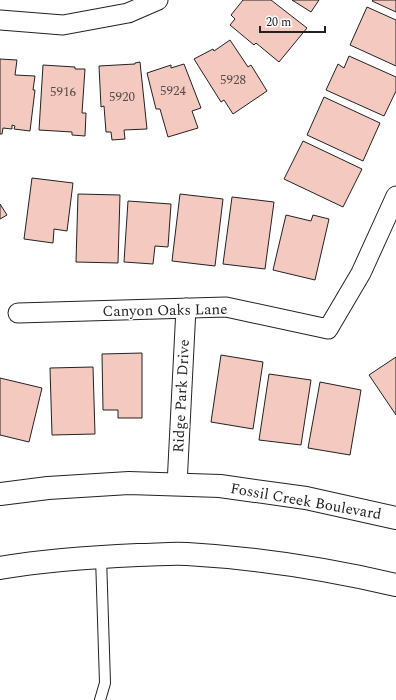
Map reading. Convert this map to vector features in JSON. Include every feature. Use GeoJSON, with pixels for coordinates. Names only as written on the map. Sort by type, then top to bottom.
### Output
{"type":"FeatureCollection","features":[{"type":"Feature","properties":{"kind":"main road","name":"Fossil Creek Boulevard"},"geometry":{"type":"LineString","coordinates":[[0,494],[48,488],[130,483],[220,486],[306,498],[396,518]]}},
{"type":"Feature","properties":{"kind":"main road"},"geometry":{"type":"LineString","coordinates":[[0,568],[35,562],[101,557],[186,554],[266,562],[346,573],[396,585]]}},
{"type":"Feature","properties":{"kind":"street"},"geometry":{"type":"LineString","coordinates":[[0,20],[63,25],[128,13],[158,0]]}},
{"type":"Feature","properties":{"kind":"street","name":"Canyon Oaks Lane"},"geometry":{"type":"LineString","coordinates":[[18,313],[226,306],[328,329],[361,273],[396,196]]}},
{"type":"Feature","properties":{"kind":"street","name":"Ridge Park Drive"},"geometry":{"type":"LineString","coordinates":[[177,485],[186,308]]}},
{"type":"Feature","properties":{"kind":"lane"},"geometry":{"type":"LineString","coordinates":[[100,700],[105,683],[101,557]]}},
{"type":"Feature","properties":{"kind":"building"},"geometry":{"type":"Polygon","coordinates":[[[243,0],[271,0],[307,28],[279,62],[256,43],[254,45],[230,25],[235,19],[231,15],[243,0]]]}},
{"type":"Feature","properties":{"kind":"building"},"geometry":{"type":"Polygon","coordinates":[[[292,0],[319,0],[311,12],[292,0]]]}},
{"type":"Feature","properties":{"kind":"building"},"geometry":{"type":"Polygon","coordinates":[[[396,0],[396,12],[372,1],[396,0]]]}},
{"type":"Feature","properties":{"kind":"building"},"geometry":{"type":"Polygon","coordinates":[[[367,7],[396,20],[396,66],[350,45],[367,7]]]}},
{"type":"Feature","properties":{"kind":"building"},"geometry":{"type":"Polygon","coordinates":[[[230,40],[248,67],[251,65],[267,91],[233,114],[224,100],[221,102],[194,59],[213,49],[214,51],[230,40]]]}},
{"type":"Feature","properties":{"kind":"building"},"geometry":{"type":"Polygon","coordinates":[[[349,56],[396,77],[396,91],[384,116],[326,90],[338,64],[344,68],[349,56]]]}},
{"type":"Feature","properties":{"kind":"building"},"geometry":{"type":"Polygon","coordinates":[[[0,59],[17,60],[15,75],[35,76],[33,90],[35,90],[30,131],[14,129],[15,126],[12,125],[12,129],[3,128],[2,134],[0,134],[0,59]]]}},
{"type":"Feature","properties":{"kind":"building"},"geometry":{"type":"Polygon","coordinates":[[[140,62],[147,129],[124,130],[125,139],[112,140],[111,132],[106,132],[104,106],[101,107],[99,66],[135,64],[140,62]]]}},
{"type":"Feature","properties":{"kind":"building"},"geometry":{"type":"Polygon","coordinates":[[[184,64],[201,108],[192,111],[198,128],[168,137],[160,109],[156,109],[147,73],[171,65],[171,68],[184,64]]]}},
{"type":"Feature","properties":{"kind":"building"},"geometry":{"type":"Polygon","coordinates":[[[43,65],[85,69],[82,113],[86,113],[85,136],[72,135],[72,132],[39,130],[43,65]]]}},
{"type":"Feature","properties":{"kind":"building"},"geometry":{"type":"Polygon","coordinates":[[[324,97],[380,123],[363,161],[307,135],[324,97]]]}},
{"type":"Feature","properties":{"kind":"building"},"geometry":{"type":"Polygon","coordinates":[[[303,141],[362,169],[343,207],[284,179],[303,141]]]}},
{"type":"Feature","properties":{"kind":"building"},"geometry":{"type":"Polygon","coordinates":[[[32,178],[73,183],[67,231],[54,229],[53,243],[24,239],[32,178]]]}},
{"type":"Feature","properties":{"kind":"building"},"geometry":{"type":"Polygon","coordinates":[[[78,194],[120,195],[118,263],[76,262],[78,194]]]}},
{"type":"Feature","properties":{"kind":"building"},"geometry":{"type":"Polygon","coordinates":[[[180,194],[223,199],[215,266],[172,261],[180,194]]]}},
{"type":"Feature","properties":{"kind":"building"},"geometry":{"type":"Polygon","coordinates":[[[232,197],[274,202],[265,269],[223,264],[232,197]]]}},
{"type":"Feature","properties":{"kind":"building"},"geometry":{"type":"Polygon","coordinates":[[[128,201],[171,204],[168,247],[155,246],[153,264],[124,262],[128,201]]]}},
{"type":"Feature","properties":{"kind":"building"},"geometry":{"type":"Polygon","coordinates":[[[0,204],[7,215],[0,219],[0,204]]]}},
{"type":"Feature","properties":{"kind":"building"},"geometry":{"type":"Polygon","coordinates":[[[286,215],[311,221],[313,215],[329,219],[315,280],[273,270],[286,215]]]}},
{"type":"Feature","properties":{"kind":"building"},"geometry":{"type":"Polygon","coordinates":[[[142,353],[142,418],[118,418],[118,410],[103,410],[102,354],[142,353]]]}},
{"type":"Feature","properties":{"kind":"building"},"geometry":{"type":"Polygon","coordinates":[[[221,355],[263,362],[253,429],[211,422],[221,355]]]}},
{"type":"Feature","properties":{"kind":"building"},"geometry":{"type":"Polygon","coordinates":[[[396,357],[396,415],[369,375],[396,357]]]}},
{"type":"Feature","properties":{"kind":"building"},"geometry":{"type":"Polygon","coordinates":[[[93,367],[95,434],[52,435],[50,368],[93,367]]]}},
{"type":"Feature","properties":{"kind":"building"},"geometry":{"type":"Polygon","coordinates":[[[269,374],[311,380],[301,445],[259,440],[269,374]]]}},
{"type":"Feature","properties":{"kind":"building"},"geometry":{"type":"Polygon","coordinates":[[[0,378],[42,388],[29,442],[0,435],[0,378]]]}},
{"type":"Feature","properties":{"kind":"building"},"geometry":{"type":"Polygon","coordinates":[[[320,382],[361,390],[350,455],[308,448],[320,382]]]}}]}
